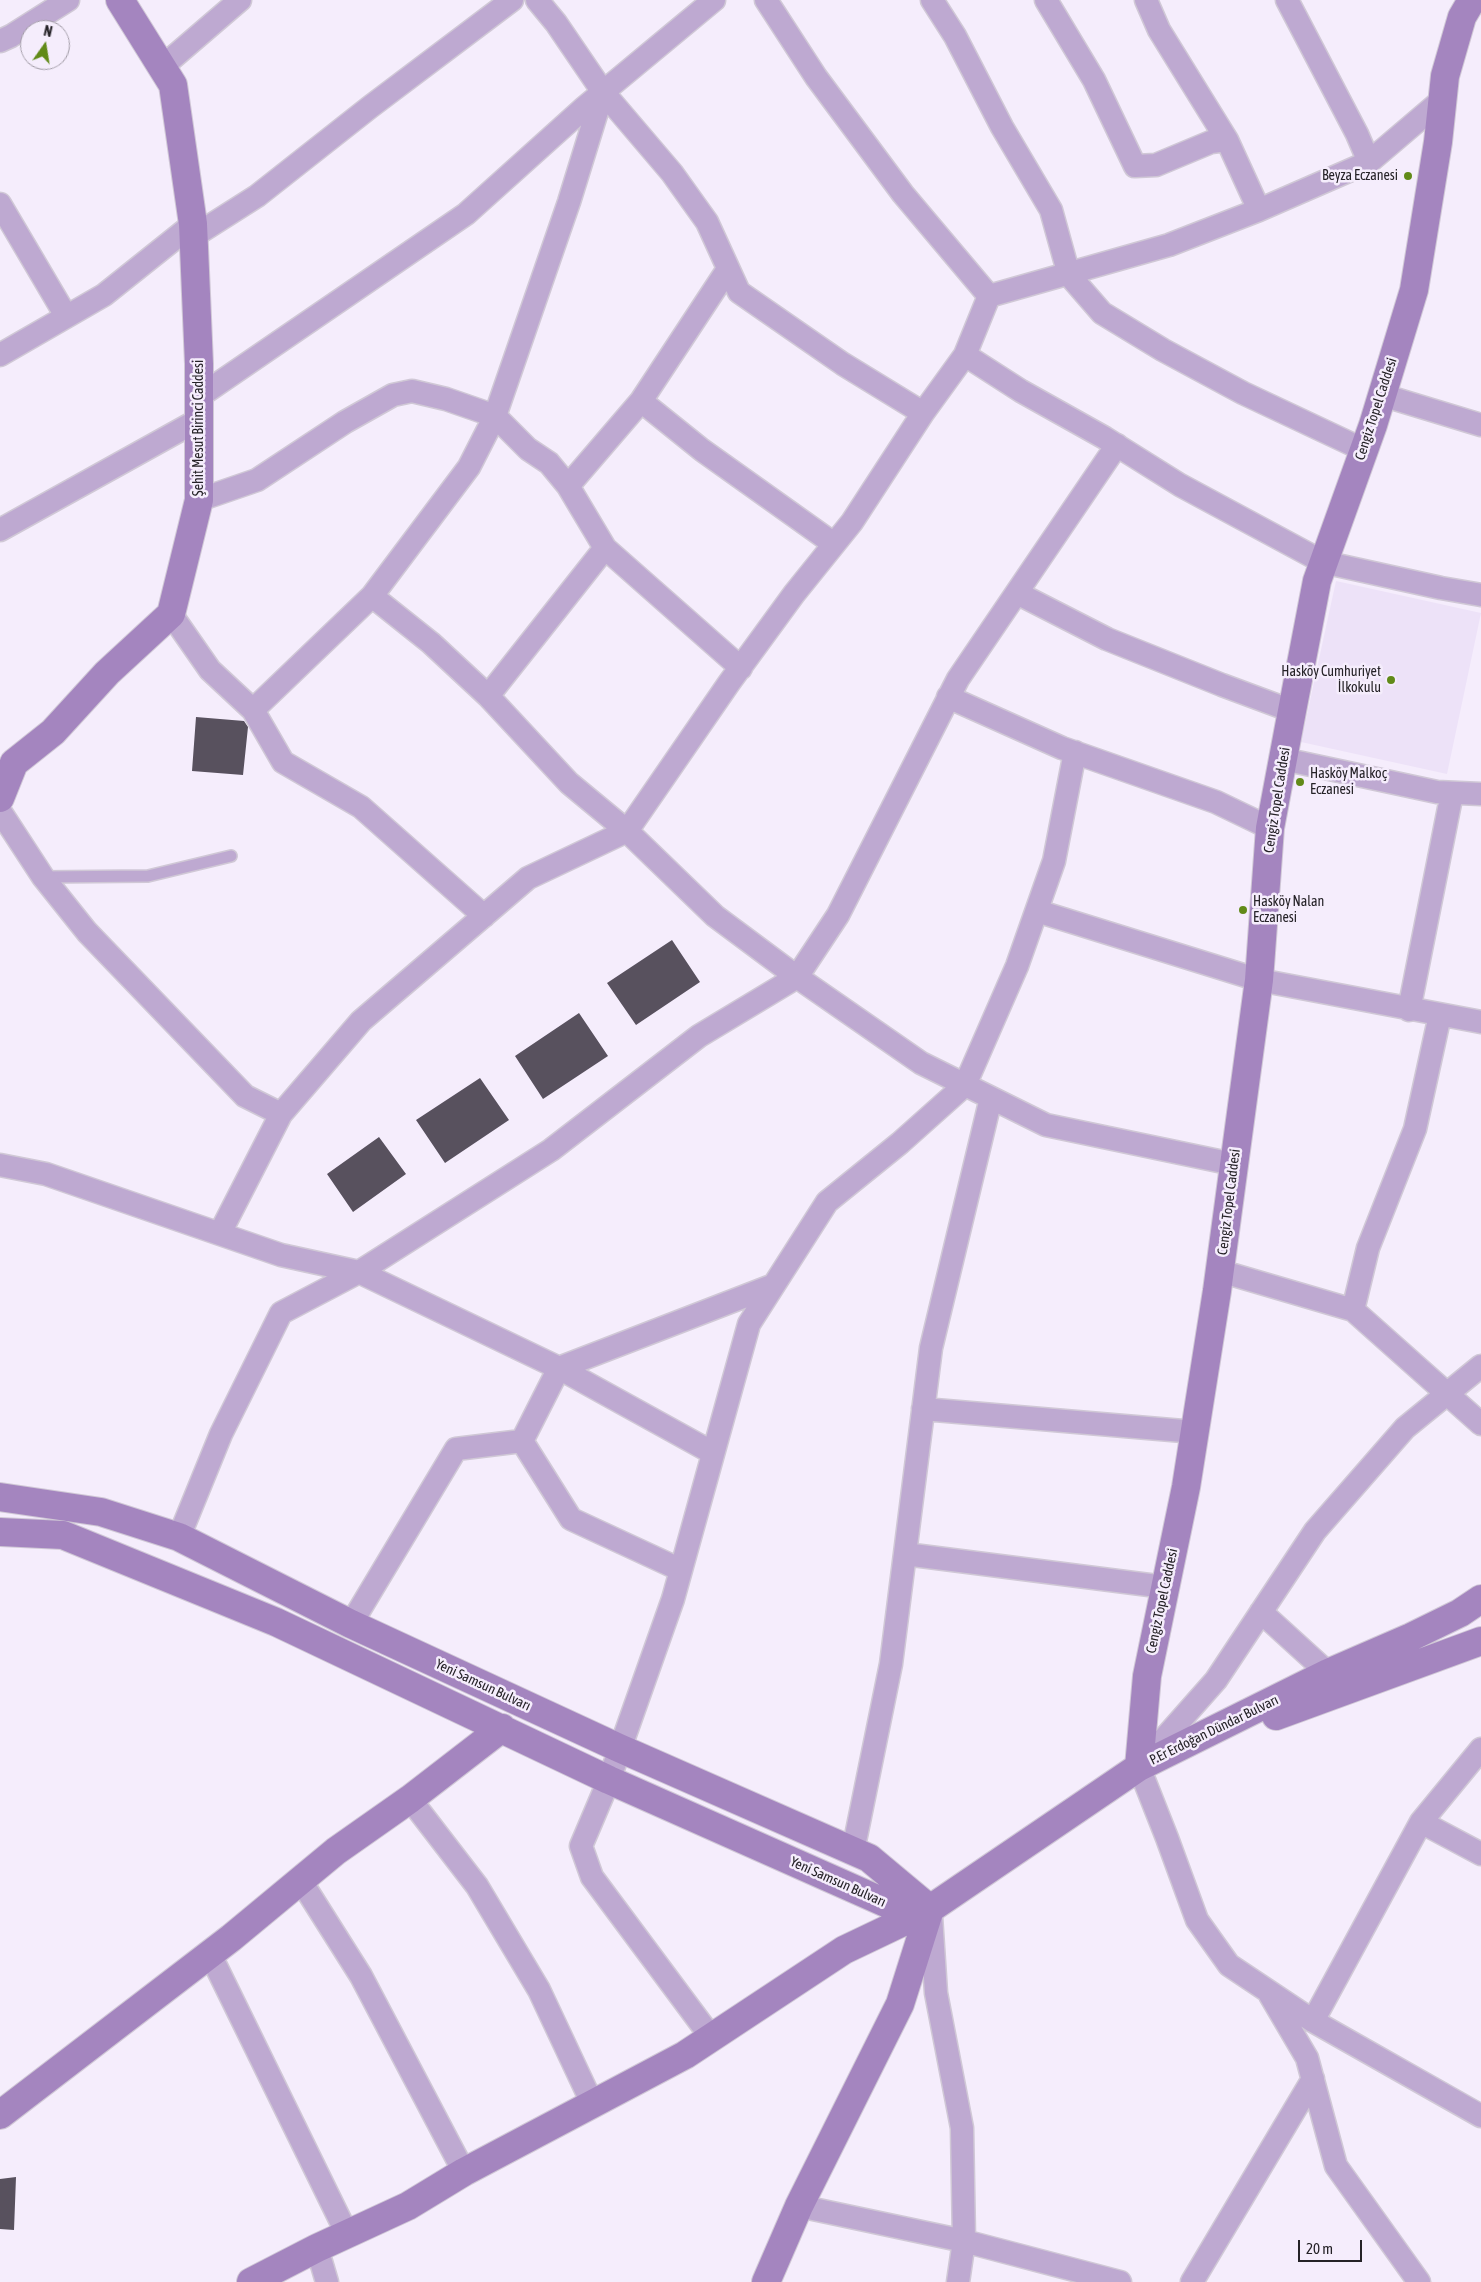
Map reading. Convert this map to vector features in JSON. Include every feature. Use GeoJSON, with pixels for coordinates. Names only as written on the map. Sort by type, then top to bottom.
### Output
{"type":"FeatureCollection","features":[{"type":"Feature","properties":{"kind":"main road","name":"Şehit Mesut Birinci Caddesi"},"geometry":{"type":"LineString","coordinates":[[120,0],[173,85],[194,230],[200,408],[199,500],[171,614]]}},
{"type":"Feature","properties":{"kind":"main road","name":"Cengiz Topel Caddesi"},"geometry":{"type":"LineString","coordinates":[[1139,1767],[1146,1676],[1186,1487],[1220,1271],[1259,980],[1270,828],[1292,711],[1317,580],[1364,450],[1414,290],[1438,142],[1445,76],[1462,17],[1472,0]]}},
{"type":"Feature","properties":{"kind":"main road"},"geometry":{"type":"LineString","coordinates":[[0,798],[7,763],[54,732],[106,673],[171,614]]}},
{"type":"Feature","properties":{"kind":"main road","name":"Yeni Samsun Bulvarı"},"geometry":{"type":"LineString","coordinates":[[0,1497],[101,1512],[179,1537],[351,1624],[619,1748],[869,1858],[930,1909]]}},
{"type":"Feature","properties":{"kind":"main road","name":"Yeni Samsun Bulvarı"},"geometry":{"type":"LineString","coordinates":[[0,1532],[63,1536],[276,1622],[609,1780],[897,1908],[930,1909]]}},
{"type":"Feature","properties":{"kind":"main road","name":"P.Er Erdoğan Dündar Bulvarı"},"geometry":{"type":"LineString","coordinates":[[1139,1767],[1328,1673],[1411,1638],[1460,1613],[1481,1599]]}},
{"type":"Feature","properties":{"kind":"main road","name":"P.Er Erdoğan Dündar Bulvarı"},"geometry":{"type":"LineString","coordinates":[[1139,1767],[1481,1641]]}},
{"type":"Feature","properties":{"kind":"main road"},"geometry":{"type":"LineString","coordinates":[[0,2115],[210,1954],[336,1851],[410,1799],[502,1728]]}},
{"type":"Feature","properties":{"kind":"main road"},"geometry":{"type":"LineString","coordinates":[[251,2282],[316,2248],[408,2206],[464,2172],[685,2055],[844,1950],[930,1909],[1139,1767]]}},
{"type":"Feature","properties":{"kind":"main road"},"geometry":{"type":"LineString","coordinates":[[766,2282],[799,2206],[900,2004],[930,1909]]}},
{"type":"Feature","properties":{"kind":"street"},"geometry":{"type":"LineString","coordinates":[[0,41],[68,0]]}},
{"type":"Feature","properties":{"kind":"street"},"geometry":{"type":"LineString","coordinates":[[162,67],[240,0]]}},
{"type":"Feature","properties":{"kind":"street"},"geometry":{"type":"LineString","coordinates":[[0,355],[104,295],[194,230],[257,196],[370,106],[512,0]]}},
{"type":"Feature","properties":{"kind":"street"},"geometry":{"type":"LineString","coordinates":[[538,0],[603,92],[672,173],[707,222],[739,292],[843,364],[923,413]]}},
{"type":"Feature","properties":{"kind":"street"},"geometry":{"type":"LineString","coordinates":[[0,530],[200,408],[466,214],[603,92],[714,0]]}},
{"type":"Feature","properties":{"kind":"street"},"geometry":{"type":"LineString","coordinates":[[766,0],[816,76],[902,194],[989,296]]}},
{"type":"Feature","properties":{"kind":"street"},"geometry":{"type":"LineString","coordinates":[[932,0],[955,36],[1002,127],[1051,210],[1069,275],[1102,313],[1164,350],[1243,393],[1364,450]]}},
{"type":"Feature","properties":{"kind":"street"},"geometry":{"type":"LineString","coordinates":[[1046,0],[1094,80],[1135,166],[1156,164],[1211,142],[1227,140]]}},
{"type":"Feature","properties":{"kind":"street"},"geometry":{"type":"LineString","coordinates":[[1146,0],[1159,30],[1227,140],[1259,210]]}},
{"type":"Feature","properties":{"kind":"street"},"geometry":{"type":"LineString","coordinates":[[1287,0],[1357,134],[1369,162]]}},
{"type":"Feature","properties":{"kind":"street"},"geometry":{"type":"LineString","coordinates":[[253,710],[372,596],[469,467],[494,416],[569,202],[603,92]]}},
{"type":"Feature","properties":{"kind":"street"},"geometry":{"type":"LineString","coordinates":[[989,296],[1169,246],[1259,210],[1369,162],[1443,99]]}},
{"type":"Feature","properties":{"kind":"street"},"geometry":{"type":"LineString","coordinates":[[0,204],[66,316]]}},
{"type":"Feature","properties":{"kind":"street"},"geometry":{"type":"LineString","coordinates":[[568,486],[641,401],[728,269]]}},
{"type":"Feature","properties":{"kind":"street"},"geometry":{"type":"LineString","coordinates":[[220,1234],[281,1114],[361,1021],[528,878],[627,831],[741,668],[852,522],[923,413],[965,355],[989,296]]}},
{"type":"Feature","properties":{"kind":"street"},"geometry":{"type":"LineString","coordinates":[[965,355],[1021,391],[1117,445],[1180,485],[1323,562],[1440,588],[1481,595]]}},
{"type":"Feature","properties":{"kind":"street"},"geometry":{"type":"LineString","coordinates":[[199,500],[257,480],[345,422],[393,395],[412,391],[446,399],[494,416],[528,449],[549,464],[568,486],[605,548],[741,668]]}},
{"type":"Feature","properties":{"kind":"street"},"geometry":{"type":"LineString","coordinates":[[1382,395],[1481,425]]}},
{"type":"Feature","properties":{"kind":"street"},"geometry":{"type":"LineString","coordinates":[[641,401],[702,450],[834,544]]}},
{"type":"Feature","properties":{"kind":"street"},"geometry":{"type":"LineString","coordinates":[[179,1537],[221,1434],[281,1313],[359,1272],[551,1150],[699,1036],[797,977],[838,915],[958,679],[1117,445]]}},
{"type":"Feature","properties":{"kind":"street"},"geometry":{"type":"LineString","coordinates":[[488,696],[605,548]]}},
{"type":"Feature","properties":{"kind":"street"},"geometry":{"type":"LineString","coordinates":[[1018,592],[1107,639],[1222,686],[1292,711]]}},
{"type":"Feature","properties":{"kind":"street"},"geometry":{"type":"LineString","coordinates":[[372,596],[431,643],[488,696],[569,783],[627,831],[715,916],[797,977],[921,1063],[1046,1125],[1233,1164]]}},
{"type":"Feature","properties":{"kind":"street"},"geometry":{"type":"LineString","coordinates":[[171,614],[210,670],[253,710],[283,762],[361,808],[484,916]]}},
{"type":"Feature","properties":{"kind":"street"},"geometry":{"type":"LineString","coordinates":[[948,697],[1075,752],[1216,802],[1270,828]]}},
{"type":"Feature","properties":{"kind":"street"},"geometry":{"type":"LineString","coordinates":[[712,2036],[592,1877],[581,1846],[609,1780],[672,1599],[749,1324],[827,1202],[900,1143],[965,1085],[1017,966],[1054,861],[1075,752]]}},
{"type":"Feature","properties":{"kind":"street"},"geometry":{"type":"LineString","coordinates":[[1283,760],[1437,792],[1481,794]]}},
{"type":"Feature","properties":{"kind":"street"},"geometry":{"type":"LineString","coordinates":[[1409,1010],[1452,793]]}},
{"type":"Feature","properties":{"kind":"street"},"geometry":{"type":"LineString","coordinates":[[0,811],[43,877],[86,932],[245,1096],[281,1114]]}},
{"type":"Feature","properties":{"kind":"street"},"geometry":{"type":"LineString","coordinates":[[1037,911],[1259,980],[1409,1010],[1481,1022]]}},
{"type":"Feature","properties":{"kind":"street"},"geometry":{"type":"LineString","coordinates":[[1353,1310],[1368,1248],[1415,1129],[1440,1015]]}},
{"type":"Feature","properties":{"kind":"street"},"geometry":{"type":"LineString","coordinates":[[853,1851],[891,1664],[931,1348],[991,1098]]}},
{"type":"Feature","properties":{"kind":"street"},"geometry":{"type":"LineString","coordinates":[[0,1165],[46,1174],[281,1254],[359,1272],[559,1368],[713,1453]]}},
{"type":"Feature","properties":{"kind":"street"},"geometry":{"type":"LineString","coordinates":[[1220,1271],[1353,1310],[1481,1424]]}},
{"type":"Feature","properties":{"kind":"street"},"geometry":{"type":"LineString","coordinates":[[522,1441],[559,1368],[774,1285]]}},
{"type":"Feature","properties":{"kind":"street"},"geometry":{"type":"LineString","coordinates":[[1481,1366],[1405,1428],[1315,1531],[1216,1680],[1139,1767],[1196,1920],[1229,1965],[1313,2021],[1481,2116]]}},
{"type":"Feature","properties":{"kind":"street"},"geometry":{"type":"LineString","coordinates":[[923,1408],[1195,1432]]}},
{"type":"Feature","properties":{"kind":"street"},"geometry":{"type":"LineString","coordinates":[[522,1441],[571,1519],[681,1570]]}},
{"type":"Feature","properties":{"kind":"street"},"geometry":{"type":"LineString","coordinates":[[351,1624],[456,1449],[522,1441]]}},
{"type":"Feature","properties":{"kind":"street"},"geometry":{"type":"LineString","coordinates":[[905,1554],[1166,1587]]}},
{"type":"Feature","properties":{"kind":"street"},"geometry":{"type":"LineString","coordinates":[[1262,1612],[1328,1673]]}},
{"type":"Feature","properties":{"kind":"street"},"geometry":{"type":"LineString","coordinates":[[1313,2021],[1422,1822],[1481,1749]]}},
{"type":"Feature","properties":{"kind":"street"},"geometry":{"type":"LineString","coordinates":[[410,1799],[477,1886],[487,1902],[539,1990],[593,2105]]}},
{"type":"Feature","properties":{"kind":"street"},"geometry":{"type":"LineString","coordinates":[[1422,1822],[1481,1854]]}},
{"type":"Feature","properties":{"kind":"street"},"geometry":{"type":"LineString","coordinates":[[301,1881],[361,1976],[464,2172]]}},
{"type":"Feature","properties":{"kind":"street"},"geometry":{"type":"LineString","coordinates":[[930,1909],[936,1993],[962,2128],[964,2240],[958,2282]]}},
{"type":"Feature","properties":{"kind":"street"},"geometry":{"type":"LineString","coordinates":[[210,1954],[348,2234]]}},
{"type":"Feature","properties":{"kind":"street"},"geometry":{"type":"LineString","coordinates":[[1266,1990],[1307,2058],[1336,2166],[1418,2282]]}},
{"type":"Feature","properties":{"kind":"street"},"geometry":{"type":"LineString","coordinates":[[1192,2282],[1313,2079]]}},
{"type":"Feature","properties":{"kind":"street"},"geometry":{"type":"LineString","coordinates":[[799,2206],[964,2240],[1120,2282]]}},
{"type":"Feature","properties":{"kind":"street"},"geometry":{"type":"LineString","coordinates":[[316,2248],[328,2282]]}},
{"type":"Feature","properties":{"kind":"lane"},"geometry":{"type":"LineString","coordinates":[[43,877],[148,876],[231,856]]}},
{"type":"Feature","properties":{"kind":"shaded area","name":"Hasköy Cumhuriyet İlkokulu"},"geometry":{"type":"Polygon","coordinates":[[[1336,581],[1481,613],[1447,774],[1301,742],[1336,581]]]}},
{"type":"Feature","properties":{"kind":"building"},"geometry":{"type":"Polygon","coordinates":[[[196,717],[244,721],[248,727],[243,775],[192,771],[196,717]]]}},
{"type":"Feature","properties":{"kind":"building"},"geometry":{"type":"Polygon","coordinates":[[[672,940],[700,982],[636,1025],[607,983],[672,940]]]}},
{"type":"Feature","properties":{"kind":"building"},"geometry":{"type":"Polygon","coordinates":[[[579,1013],[608,1056],[543,1099],[515,1056],[579,1013]]]}},
{"type":"Feature","properties":{"kind":"building"},"geometry":{"type":"Polygon","coordinates":[[[480,1078],[509,1120],[445,1163],[416,1120],[480,1078]]]}},
{"type":"Feature","properties":{"kind":"building"},"geometry":{"type":"Polygon","coordinates":[[[379,1137],[406,1174],[353,1212],[327,1174],[379,1137]]]}},
{"type":"Feature","properties":{"kind":"building"},"geometry":{"type":"Polygon","coordinates":[[[16,2177],[14,2230],[0,2229],[0,2179],[16,2177]]]}},
{"type":"Feature","properties":{"kind":"place","name":"Beyza Eczanesi"},"geometry":{"type":"Point","coordinates":[1408,176]}},
{"type":"Feature","properties":{"kind":"place","name":"Hasköy Cumhuriyet İlkokulu"},"geometry":{"type":"Point","coordinates":[1391,680]}},
{"type":"Feature","properties":{"kind":"place","name":"Hasköy Malkoç Eczanesi"},"geometry":{"type":"Point","coordinates":[1300,782]}},
{"type":"Feature","properties":{"kind":"place","name":"Hasköy Nalan Eczanesi"},"geometry":{"type":"Point","coordinates":[1243,910]}}]}
